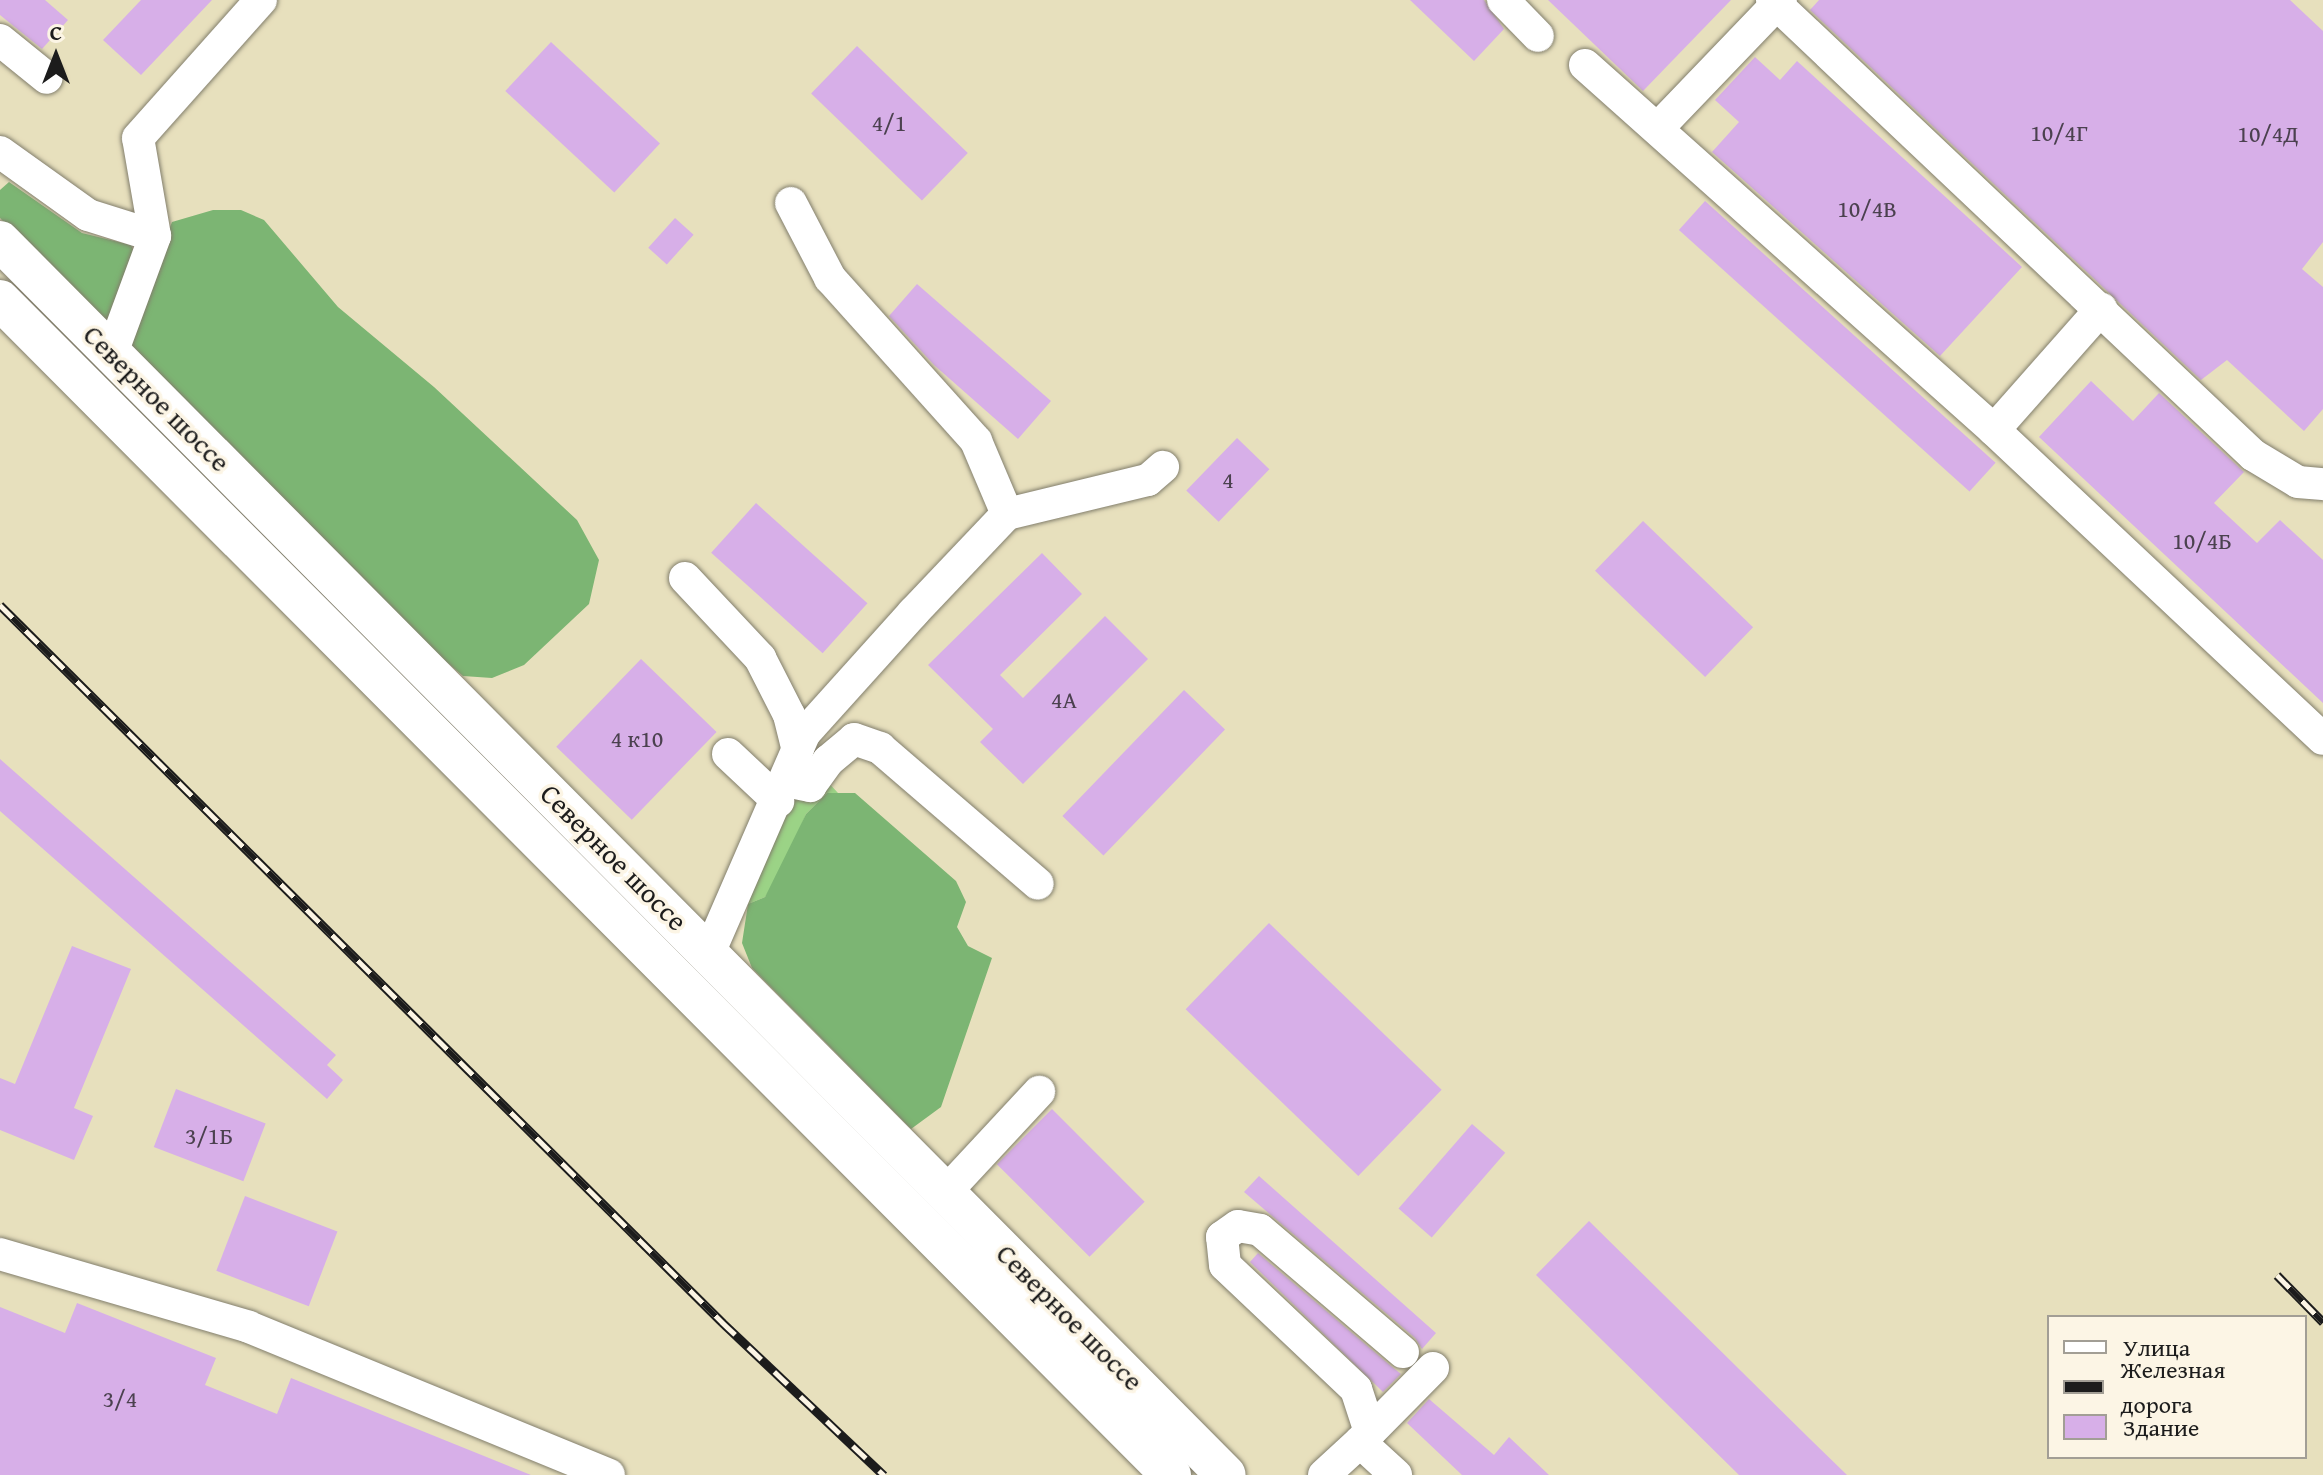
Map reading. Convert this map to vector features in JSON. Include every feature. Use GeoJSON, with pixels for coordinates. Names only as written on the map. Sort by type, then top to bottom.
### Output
{"type":"FeatureCollection","features":[{"type":"Feature","properties":{"kind":"main road","name":"Северное шоссе"},"geometry":{"type":"LineString","coordinates":[[0,241],[112,353],[695,966],[1171,1475]]}},
{"type":"Feature","properties":{"kind":"main road","name":"Северное шоссе"},"geometry":{"type":"LineString","coordinates":[[0,300],[695,966],[946,1192],[1226,1475]]}},
{"type":"Feature","properties":{"kind":"lane"},"geometry":{"type":"LineString","coordinates":[[112,353],[155,236],[138,138],[261,0]]}},
{"type":"Feature","properties":{"kind":"lane"},"geometry":{"type":"LineString","coordinates":[[1503,0],[1538,36]]}},
{"type":"Feature","properties":{"kind":"lane"},"geometry":{"type":"LineString","coordinates":[[1659,127],[1776,2],[2253,455],[2298,482],[2323,484]]}},
{"type":"Feature","properties":{"kind":"lane"},"geometry":{"type":"LineString","coordinates":[[0,40],[47,78]]}},
{"type":"Feature","properties":{"kind":"lane"},"geometry":{"type":"LineString","coordinates":[[1585,65],[1659,127],[1994,430],[2323,739]]}},
{"type":"Feature","properties":{"kind":"lane"},"geometry":{"type":"LineString","coordinates":[[0,152],[88,215],[155,236]]}},
{"type":"Feature","properties":{"kind":"lane"},"geometry":{"type":"LineString","coordinates":[[791,203],[830,278],[976,441],[1007,514]]}},
{"type":"Feature","properties":{"kind":"lane"},"geometry":{"type":"LineString","coordinates":[[1994,430],[2101,309]]}},
{"type":"Feature","properties":{"kind":"lane"},"geometry":{"type":"LineString","coordinates":[[695,966],[782,791],[804,734],[1007,514],[1148,480],[1163,467]]}},
{"type":"Feature","properties":{"kind":"lane"},"geometry":{"type":"LineString","coordinates":[[685,578],[760,658],[789,715],[798,750]]}},
{"type":"Feature","properties":{"kind":"lane"},"geometry":{"type":"LineString","coordinates":[[728,754],[782,791],[810,786],[828,761],[854,739],[880,748],[1038,884]]}},
{"type":"Feature","properties":{"kind":"lane"},"geometry":{"type":"LineString","coordinates":[[946,1192],[1039,1092]]}},
{"type":"Feature","properties":{"kind":"lane"},"geometry":{"type":"LineString","coordinates":[[1396,1475],[1365,1437],[1356,1389],[1225,1265],[1222,1237],[1238,1226],[1260,1230],[1403,1352]]}},
{"type":"Feature","properties":{"kind":"lane"},"geometry":{"type":"LineString","coordinates":[[0,1254],[249,1327],[609,1475]]}},
{"type":"Feature","properties":{"kind":"lane"},"geometry":{"type":"LineString","coordinates":[[1324,1475],[1433,1368]]}},
{"type":"Feature","properties":{"kind":"green space"},"geometry":{"type":"Polygon","coordinates":[[[9,182],[82,233],[131,245],[138,259],[115,317],[102,322],[0,218],[0,190],[9,182]]]}},
{"type":"Feature","properties":{"kind":"green space"},"geometry":{"type":"Polygon","coordinates":[[[213,210],[241,210],[264,220],[338,307],[434,387],[577,520],[599,560],[589,604],[524,665],[492,678],[463,676],[397,620],[132,350],[128,333],[172,222],[213,210]]]}},
{"type":"Feature","properties":{"kind":"green space"},"geometry":{"type":"Polygon","coordinates":[[[813,766],[838,793],[827,793],[806,814],[780,875],[765,897],[748,904],[783,811],[813,766]]]}},
{"type":"Feature","properties":{"kind":"green space"},"geometry":{"type":"Polygon","coordinates":[[[827,793],[855,793],[956,881],[966,902],[957,927],[968,946],[992,958],[941,1107],[911,1129],[752,968],[742,943],[748,904],[765,897],[806,814],[827,793]]]}},
{"type":"Feature","properties":{"kind":"building"},"geometry":{"type":"Polygon","coordinates":[[[0,0],[45,0],[68,20],[42,49],[0,15],[0,0]]]}},
{"type":"Feature","properties":{"kind":"building"},"geometry":{"type":"Polygon","coordinates":[[[141,0],[212,0],[141,75],[103,40],[141,0]]]}},
{"type":"Feature","properties":{"kind":"building"},"geometry":{"type":"Polygon","coordinates":[[[1410,0],[1484,0],[1504,29],[1474,61],[1410,0]]]}},
{"type":"Feature","properties":{"kind":"building"},"geometry":{"type":"Polygon","coordinates":[[[1548,0],[1731,0],[1643,91],[1548,0]]]}},
{"type":"Feature","properties":{"kind":"building"},"geometry":{"type":"Polygon","coordinates":[[[1819,0],[2290,0],[2323,31],[2323,242],[2302,269],[2323,287],[2323,409],[2304,431],[2227,360],[2201,380],[1810,10],[1819,0]]]}},
{"type":"Feature","properties":{"kind":"building"},"geometry":{"type":"Polygon","coordinates":[[[551,42],[660,144],[614,193],[505,91],[551,42]]]}},
{"type":"Feature","properties":{"kind":"building"},"geometry":{"type":"Polygon","coordinates":[[[857,46],[968,153],[922,200],[811,93],[857,46]]]}},
{"type":"Feature","properties":{"kind":"building"},"geometry":{"type":"Polygon","coordinates":[[[1755,57],[1780,80],[1797,61],[2022,267],[1940,356],[1712,152],[1739,122],[1715,100],[1755,57]]]}},
{"type":"Feature","properties":{"kind":"building"},"geometry":{"type":"Polygon","coordinates":[[[1705,201],[1996,463],[1969,492],[1679,230],[1705,201]]]}},
{"type":"Feature","properties":{"kind":"building"},"geometry":{"type":"Polygon","coordinates":[[[675,218],[694,235],[667,264],[648,248],[675,218]]]}},
{"type":"Feature","properties":{"kind":"building"},"geometry":{"type":"Polygon","coordinates":[[[917,284],[1051,401],[1018,439],[934,365],[889,316],[917,284]]]}},
{"type":"Feature","properties":{"kind":"building"},"geometry":{"type":"Polygon","coordinates":[[[2091,381],[2133,421],[2159,393],[2244,472],[2214,503],[2257,543],[2280,520],[2323,560],[2323,703],[2039,437],[2091,381]]]}},
{"type":"Feature","properties":{"kind":"building"},"geometry":{"type":"Polygon","coordinates":[[[1237,438],[1269,469],[1219,522],[1186,491],[1237,438]]]}},
{"type":"Feature","properties":{"kind":"building"},"geometry":{"type":"Polygon","coordinates":[[[756,503],[867,603],[823,653],[711,553],[756,503]]]}},
{"type":"Feature","properties":{"kind":"building"},"geometry":{"type":"Polygon","coordinates":[[[1643,521],[1753,627],[1705,677],[1595,571],[1643,521]]]}},
{"type":"Feature","properties":{"kind":"building"},"geometry":{"type":"Polygon","coordinates":[[[1042,553],[1082,594],[1000,675],[1023,698],[1105,616],[1148,659],[1023,784],[980,742],[993,729],[928,665],[1042,553]]]}},
{"type":"Feature","properties":{"kind":"building"},"geometry":{"type":"Polygon","coordinates":[[[641,659],[717,732],[632,820],[556,747],[641,659]]]}},
{"type":"Feature","properties":{"kind":"building"},"geometry":{"type":"Polygon","coordinates":[[[1184,690],[1225,730],[1103,855],[1062,816],[1184,690]]]}},
{"type":"Feature","properties":{"kind":"building"},"geometry":{"type":"Polygon","coordinates":[[[0,759],[336,1055],[327,1065],[343,1080],[327,1099],[0,811],[0,759]]]}},
{"type":"Feature","properties":{"kind":"building"},"geometry":{"type":"Polygon","coordinates":[[[1269,923],[1442,1090],[1358,1176],[1186,1009],[1269,923]]]}},
{"type":"Feature","properties":{"kind":"building"},"geometry":{"type":"Polygon","coordinates":[[[72,946],[131,969],[74,1108],[93,1116],[74,1160],[0,1130],[0,1078],[15,1084],[72,946]]]}},
{"type":"Feature","properties":{"kind":"building"},"geometry":{"type":"Polygon","coordinates":[[[176,1089],[266,1123],[243,1181],[154,1147],[176,1089]]]}},
{"type":"Feature","properties":{"kind":"building"},"geometry":{"type":"Polygon","coordinates":[[[1052,1109],[1145,1202],[1089,1257],[997,1164],[1052,1109]]]}},
{"type":"Feature","properties":{"kind":"building"},"geometry":{"type":"Polygon","coordinates":[[[1472,1124],[1505,1153],[1432,1237],[1399,1209],[1472,1124]]]}},
{"type":"Feature","properties":{"kind":"building"},"geometry":{"type":"Polygon","coordinates":[[[1259,1176],[1436,1333],[1422,1349],[1415,1338],[1244,1192],[1259,1176]]]}},
{"type":"Feature","properties":{"kind":"building"},"geometry":{"type":"Polygon","coordinates":[[[245,1196],[337,1231],[309,1306],[216,1271],[245,1196]]]}},
{"type":"Feature","properties":{"kind":"building"},"geometry":{"type":"Polygon","coordinates":[[[1589,1221],[1847,1475],[1739,1475],[1536,1275],[1589,1221]]]}},
{"type":"Feature","properties":{"kind":"building"},"geometry":{"type":"Polygon","coordinates":[[[1258,1253],[1401,1374],[1383,1392],[1250,1262],[1258,1253]]]}},
{"type":"Feature","properties":{"kind":"building"},"geometry":{"type":"Polygon","coordinates":[[[77,1303],[216,1358],[205,1385],[277,1414],[291,1378],[531,1475],[0,1475],[0,1307],[65,1333],[77,1303]]]}},
{"type":"Feature","properties":{"kind":"building"},"geometry":{"type":"Polygon","coordinates":[[[1429,1399],[1494,1455],[1509,1437],[1549,1475],[1462,1475],[1407,1423],[1429,1399]]]}},
{"type":"Feature","properties":{"kind":"railway"},"geometry":{"type":"LineString","coordinates":[[0,605],[722,1322],[884,1475]]}},
{"type":"Feature","properties":{"kind":"railway"},"geometry":{"type":"LineString","coordinates":[[2277,1275],[2323,1322]]}}]}
